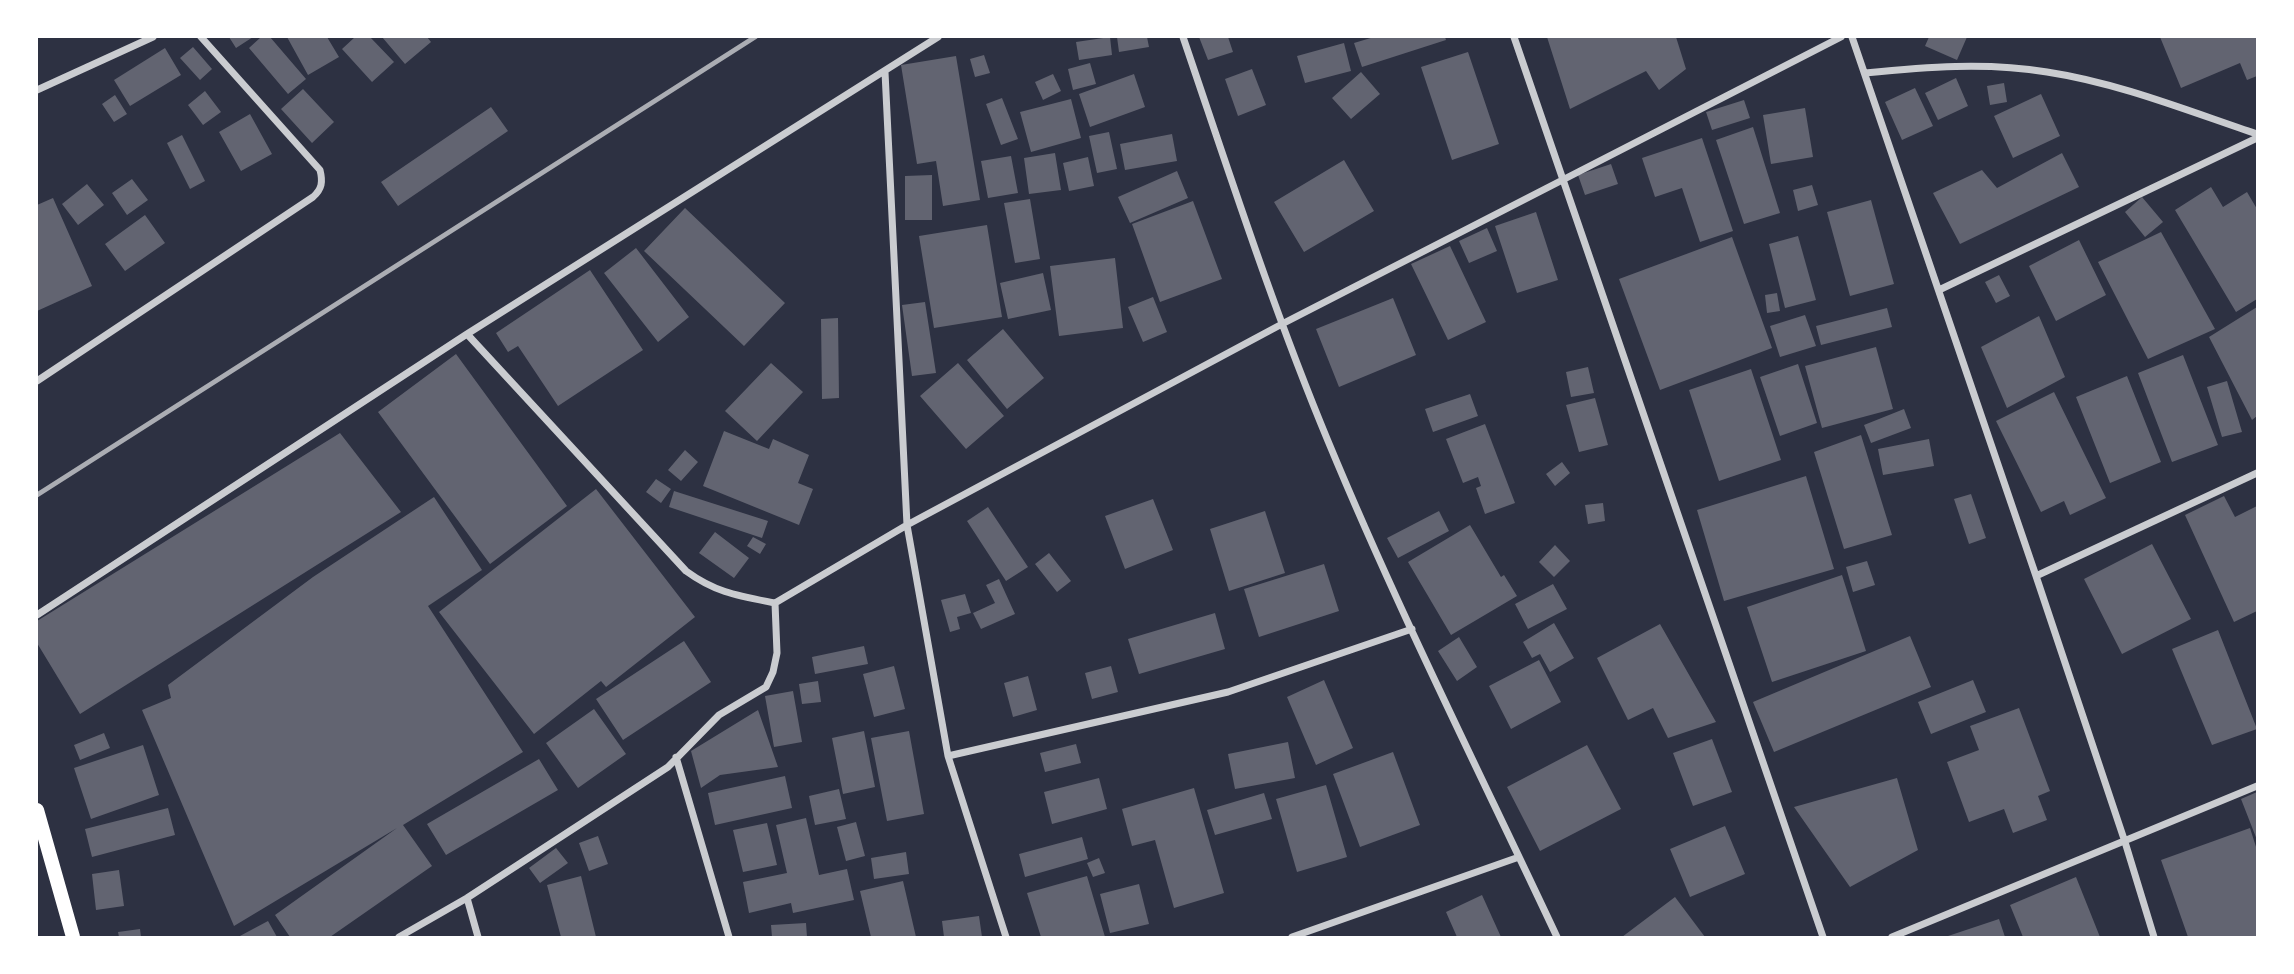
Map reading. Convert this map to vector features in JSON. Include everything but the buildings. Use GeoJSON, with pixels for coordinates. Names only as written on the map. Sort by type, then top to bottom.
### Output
{"type":"FeatureCollection","features":[{"type":"Feature","properties":{"kind":"main road"},"geometry":{"type":"LineString","coordinates":[[37,810],[73,937]]}},
{"type":"Feature","properties":{"kind":"street"},"geometry":{"type":"LineString","coordinates":[[37,90],[153,37]]}},
{"type":"Feature","properties":{"kind":"street"},"geometry":{"type":"LineString","coordinates":[[37,381],[320,190],[320,170],[201,37]]}},
{"type":"Feature","properties":{"kind":"street"},"geometry":{"type":"LineString","coordinates":[[37,615],[467,334],[937,37]]}},
{"type":"Feature","properties":{"kind":"street"},"geometry":{"type":"LineString","coordinates":[[1184,37],[1282,324],[1328,441],[1412,629],[1557,937]]}},
{"type":"Feature","properties":{"kind":"street"},"geometry":{"type":"LineString","coordinates":[[1514,37],[1823,937]]}},
{"type":"Feature","properties":{"kind":"street"},"geometry":{"type":"LineString","coordinates":[[467,334],[686,571],[704,584],[727,594],[775,603],[906,525],[1282,324],[1842,37]]}},
{"type":"Feature","properties":{"kind":"street"},"geometry":{"type":"LineString","coordinates":[[1852,37],[2036,576],[2154,937]]}},
{"type":"Feature","properties":{"kind":"street"},"geometry":{"type":"LineString","coordinates":[[1865,73],[1935,66],[1994,67],[2046,72],[2108,84],[2257,136]]}},
{"type":"Feature","properties":{"kind":"street"},"geometry":{"type":"LineString","coordinates":[[885,72],[906,525],[948,756],[1006,937]]}},
{"type":"Feature","properties":{"kind":"street"},"geometry":{"type":"LineString","coordinates":[[1939,289],[2257,136]]}},
{"type":"Feature","properties":{"kind":"street"},"geometry":{"type":"LineString","coordinates":[[2036,576],[2257,473]]}},
{"type":"Feature","properties":{"kind":"street"},"geometry":{"type":"LineString","coordinates":[[399,937],[467,898],[668,767],[719,715],[766,687],[777,653],[775,603]]}},
{"type":"Feature","properties":{"kind":"street"},"geometry":{"type":"LineString","coordinates":[[948,756],[1228,692],[1412,629]]}},
{"type":"Feature","properties":{"kind":"street"},"geometry":{"type":"LineString","coordinates":[[676,757],[729,937]]}},
{"type":"Feature","properties":{"kind":"street"},"geometry":{"type":"LineString","coordinates":[[1892,937],[2257,786]]}},
{"type":"Feature","properties":{"kind":"street"},"geometry":{"type":"LineString","coordinates":[[1292,937],[1520,857]]}},
{"type":"Feature","properties":{"kind":"street"},"geometry":{"type":"LineString","coordinates":[[467,898],[478,937]]}},
{"type":"Feature","properties":{"kind":"railway"},"geometry":{"type":"LineString","coordinates":[[37,495],[755,37]]}}]}
